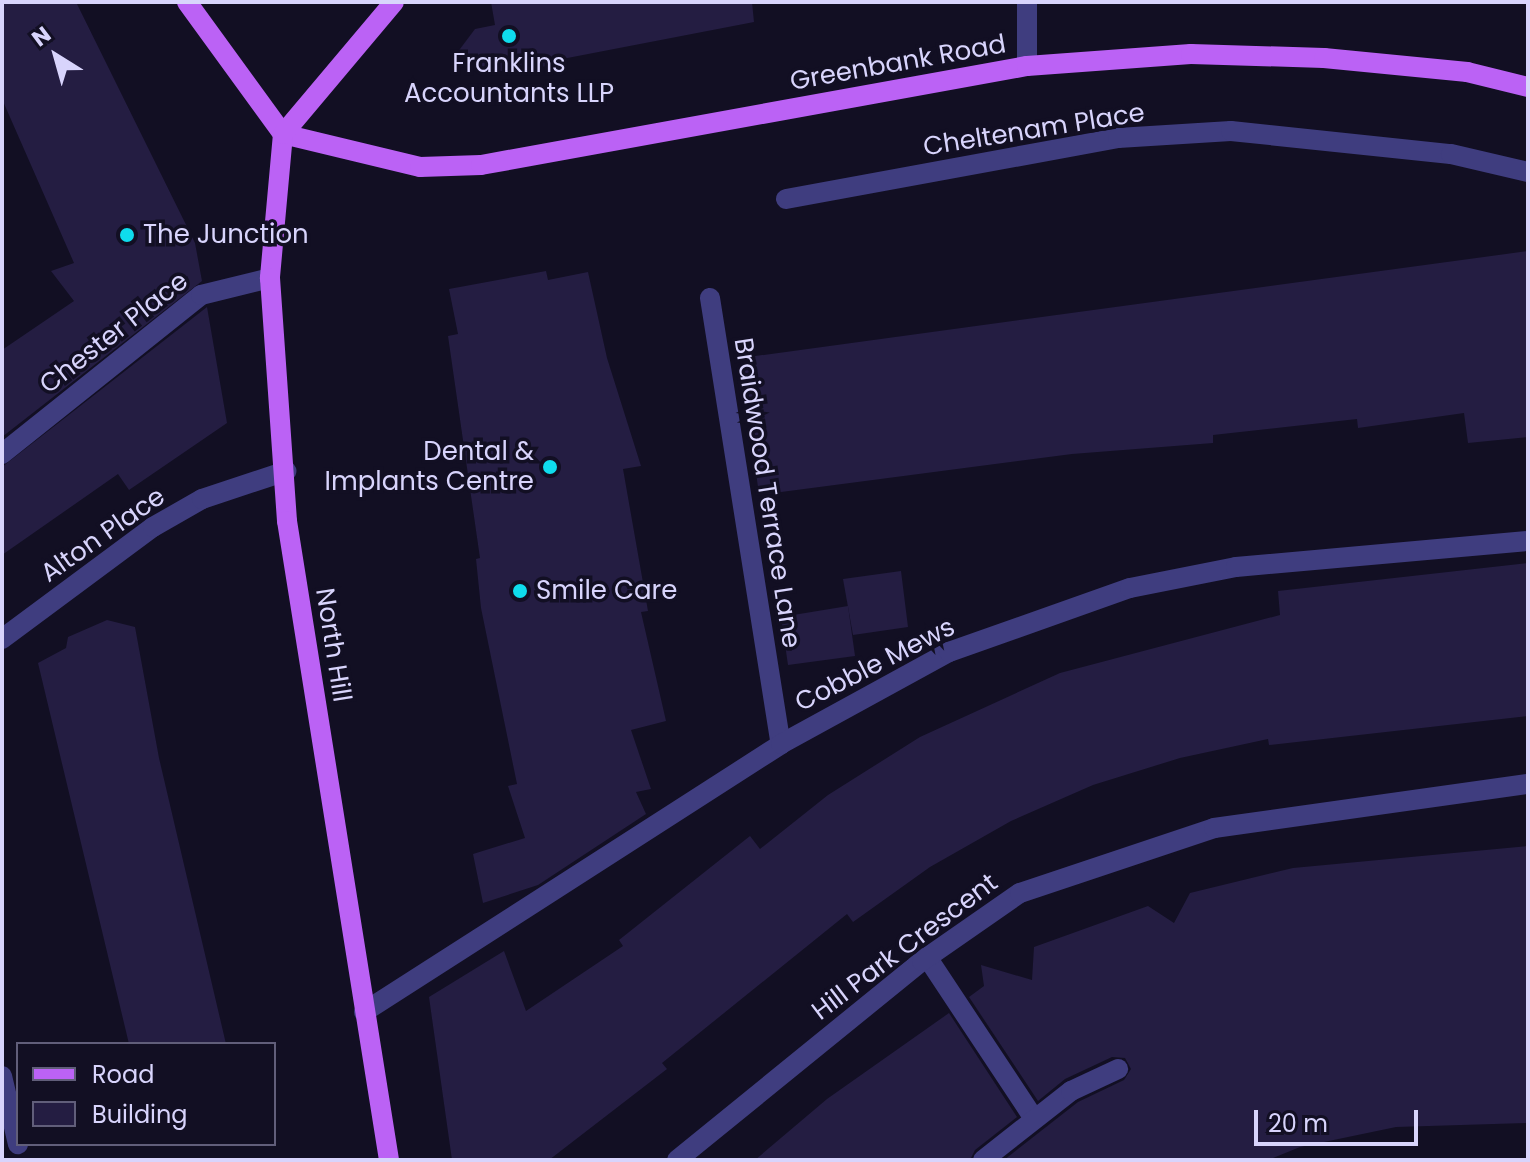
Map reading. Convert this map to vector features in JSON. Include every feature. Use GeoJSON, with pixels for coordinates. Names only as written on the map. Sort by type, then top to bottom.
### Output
{"type":"FeatureCollection","features":[{"type":"Feature","properties":{"kind":"main road"},"geometry":{"type":"LineString","coordinates":[[187,2],[283,134],[394,2]]}},
{"type":"Feature","properties":{"kind":"main road","name":"Greenbank Road"},"geometry":{"type":"LineString","coordinates":[[283,134],[420,167],[481,165],[1027,66],[1191,54],[1324,58],[1467,72],[1528,87]]}},
{"type":"Feature","properties":{"kind":"main road","name":"North Hill"},"geometry":{"type":"LineString","coordinates":[[283,134],[270,278],[286,471],[287,521],[389,1160]]}},
{"type":"Feature","properties":{"kind":"street"},"geometry":{"type":"LineString","coordinates":[[1027,2],[1027,66]]}},
{"type":"Feature","properties":{"kind":"street","name":"Cheltenam Place"},"geometry":{"type":"LineString","coordinates":[[786,199],[1118,138],[1231,131],[1451,154],[1528,172]]}},
{"type":"Feature","properties":{"kind":"street","name":"Chester Place"},"geometry":{"type":"LineString","coordinates":[[2,454],[201,295],[223,286],[270,278]]}},
{"type":"Feature","properties":{"kind":"street","name":"Braidwood Terrace Lane"},"geometry":{"type":"LineString","coordinates":[[710,298],[781,744]]}},
{"type":"Feature","properties":{"kind":"street","name":"Alton Place"},"geometry":{"type":"LineString","coordinates":[[2,639],[153,527],[202,499],[286,471]]}},
{"type":"Feature","properties":{"kind":"street","name":"Cobble Mews"},"geometry":{"type":"LineString","coordinates":[[364,1012],[781,744],[949,652],[1130,588],[1236,567],[1528,541]]}},
{"type":"Feature","properties":{"kind":"street","name":"Hill Park Crescent"},"geometry":{"type":"LineString","coordinates":[[677,1160],[927,957],[1020,893],[1214,828],[1528,784]]}},
{"type":"Feature","properties":{"kind":"street"},"geometry":{"type":"LineString","coordinates":[[927,957],[1033,1117]]}},
{"type":"Feature","properties":{"kind":"street"},"geometry":{"type":"LineString","coordinates":[[983,1160],[1033,1117],[1118,1069]]}},
{"type":"Feature","properties":{"kind":"street"},"geometry":{"type":"LineString","coordinates":[[2,1076],[16,1136]]}},
{"type":"Feature","properties":{"kind":"building"},"geometry":{"type":"Polygon","coordinates":[[[2,2],[76,2],[195,243],[202,281],[2,437],[2,350],[74,301],[51,271],[74,263],[2,99],[2,2]]]}},
{"type":"Feature","properties":{"kind":"building"},"geometry":{"type":"Polygon","coordinates":[[[491,2],[752,2],[754,22],[557,60],[558,65],[483,73],[454,57],[475,29],[495,25],[491,2]]]}},
{"type":"Feature","properties":{"kind":"building"},"geometry":{"type":"Polygon","coordinates":[[[1528,251],[1528,437],[1468,443],[1464,413],[1358,428],[1357,419],[1213,435],[1213,443],[1072,454],[759,495],[741,358],[1528,251]]]}},
{"type":"Feature","properties":{"kind":"building"},"geometry":{"type":"Polygon","coordinates":[[[546,271],[548,280],[588,272],[607,358],[641,466],[623,469],[648,611],[641,612],[666,721],[631,730],[651,789],[636,792],[646,814],[538,885],[483,903],[473,854],[525,838],[508,786],[517,784],[481,608],[476,559],[480,558],[448,336],[458,334],[449,289],[546,271]]]}},
{"type":"Feature","properties":{"kind":"building"},"geometry":{"type":"Polygon","coordinates":[[[207,307],[227,423],[129,490],[118,474],[2,555],[2,467],[207,307]]]}},
{"type":"Feature","properties":{"kind":"building"},"geometry":{"type":"Polygon","coordinates":[[[1528,563],[1528,716],[1269,745],[1268,739],[1180,758],[1093,785],[1011,821],[930,867],[853,922],[847,914],[662,1063],[667,1069],[549,1160],[452,1160],[429,997],[504,951],[526,1011],[623,946],[619,940],[750,836],[760,849],[828,795],[920,737],[1060,673],[1280,615],[1278,591],[1528,563]]]}},
{"type":"Feature","properties":{"kind":"building"},"geometry":{"type":"Polygon","coordinates":[[[901,571],[908,627],[853,635],[843,579],[901,571]]]}},
{"type":"Feature","properties":{"kind":"building"},"geometry":{"type":"Polygon","coordinates":[[[848,606],[855,656],[788,665],[781,617],[848,606]]]}},
{"type":"Feature","properties":{"kind":"building"},"geometry":{"type":"Polygon","coordinates":[[[107,620],[135,627],[159,758],[226,1042],[129,1042],[38,663],[66,648],[68,637],[107,620]]]}},
{"type":"Feature","properties":{"kind":"building"},"geometry":{"type":"Polygon","coordinates":[[[1528,846],[1528,1123],[1396,1127],[1300,1147],[1268,1160],[1004,1160],[1078,1102],[1124,1080],[1131,1069],[1125,1058],[1112,1057],[1065,1079],[1038,1101],[969,997],[984,986],[981,965],[1032,980],[1034,947],[1148,906],[1174,923],[1190,893],[1293,868],[1528,846]]]}},
{"type":"Feature","properties":{"kind":"building"},"geometry":{"type":"Polygon","coordinates":[[[949,1013],[1017,1117],[975,1150],[970,1160],[755,1160],[827,1099],[949,1013]]]}},
{"type":"Feature","properties":{"kind":"place","name":"Franklins Accountants LLP"},"geometry":{"type":"Point","coordinates":[509,36]}},
{"type":"Feature","properties":{"kind":"place","name":"The Junction"},"geometry":{"type":"Point","coordinates":[127,235]}},
{"type":"Feature","properties":{"kind":"place","name":"Dental & Implants Centre"},"geometry":{"type":"Point","coordinates":[550,467]}},
{"type":"Feature","properties":{"kind":"place","name":"Smile Care"},"geometry":{"type":"Point","coordinates":[520,591]}}]}
